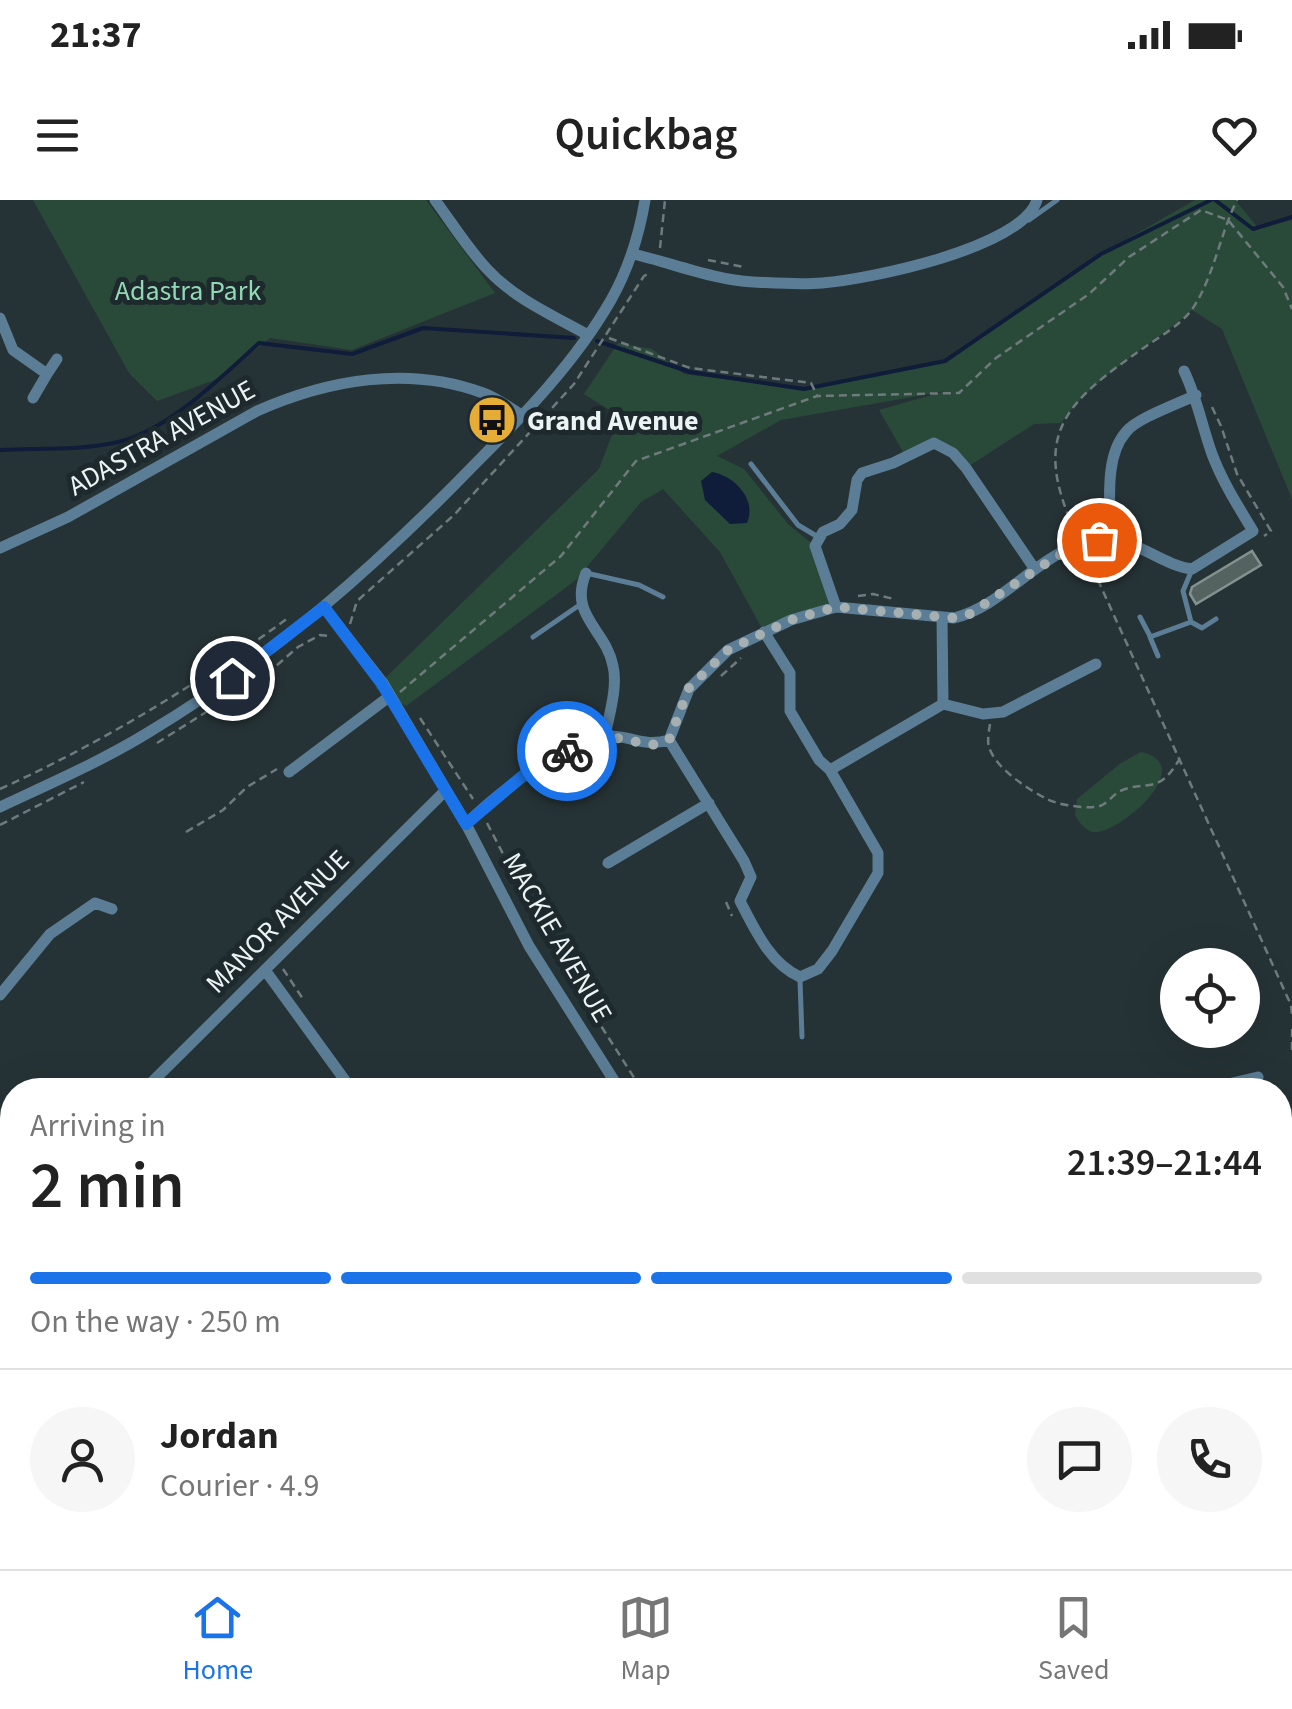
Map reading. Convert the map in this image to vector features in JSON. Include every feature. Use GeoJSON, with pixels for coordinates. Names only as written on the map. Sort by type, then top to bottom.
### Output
{"type":"FeatureCollection","features":[{"type":"Feature","properties":{"kind":"street"},"geometry":{"type":"LineString","coordinates":[[435,200],[496,278],[588,335]]}},
{"type":"Feature","properties":{"kind":"street"},"geometry":{"type":"LineString","coordinates":[[0,806],[148,734],[219,687],[324,607],[412,529],[523,416],[588,335],[612,299],[633,254],[645,200]]}},
{"type":"Feature","properties":{"kind":"street"},"geometry":{"type":"LineString","coordinates":[[633,254],[748,282],[823,283],[938,260],[1022,224],[1037,200]]}},
{"type":"Feature","properties":{"kind":"street"},"geometry":{"type":"LineString","coordinates":[[0,318],[13,350],[48,374]]}},
{"type":"Feature","properties":{"kind":"street"},"geometry":{"type":"LineString","coordinates":[[33,398],[58,359]]}},
{"type":"Feature","properties":{"kind":"street"},"geometry":{"type":"LineString","coordinates":[[669,740],[689,688],[728,650],[836,607],[942,617],[968,615],[1034,568],[1082,545],[1110,540],[1134,544],[1181,568],[1192,569],[1253,531],[1226,486],[1184,371]]}},
{"type":"Feature","properties":{"kind":"street","name":"ADASTRA AVENUE"},"geometry":{"type":"LineString","coordinates":[[0,548],[68,518],[290,396],[376,378],[443,383],[484,393],[523,416]]}},
{"type":"Feature","properties":{"kind":"street"},"geometry":{"type":"LineString","coordinates":[[1110,540],[1111,479],[1116,449],[1127,430],[1196,396]]}},
{"type":"Feature","properties":{"kind":"street"},"geometry":{"type":"LineString","coordinates":[[836,607],[815,546],[818,537],[840,524],[852,510],[857,480],[862,473],[893,464],[934,443],[953,453],[966,468],[1034,568]]}},
{"type":"Feature","properties":{"kind":"street"},"geometry":{"type":"LineString","coordinates":[[586,573],[580,588],[581,604],[614,664],[606,736]]}},
{"type":"Feature","properties":{"kind":"street","name":"MACKIE AVENUE"},"geometry":{"type":"LineString","coordinates":[[324,607],[395,694],[522,934],[612,1078]]}},
{"type":"Feature","properties":{"kind":"street"},"geometry":{"type":"LineString","coordinates":[[942,617],[942,704]]}},
{"type":"Feature","properties":{"kind":"street"},"geometry":{"type":"LineString","coordinates":[[669,740],[733,840],[751,877],[740,900],[778,963],[800,977],[818,968],[878,873],[878,852],[790,711],[790,673],[767,637]]}},
{"type":"Feature","properties":{"kind":"street"},"geometry":{"type":"LineString","coordinates":[[830,770],[942,704],[992,715],[1031,700],[1096,664]]}},
{"type":"Feature","properties":{"kind":"street"},"geometry":{"type":"LineString","coordinates":[[289,772],[395,694]]}},
{"type":"Feature","properties":{"kind":"street"},"geometry":{"type":"LineString","coordinates":[[466,824],[525,774],[578,746],[606,736],[652,745],[669,740]]}},
{"type":"Feature","properties":{"kind":"street","name":"MANOR AVENUE"},"geometry":{"type":"LineString","coordinates":[[156,1078],[446,790]]}},
{"type":"Feature","properties":{"kind":"street"},"geometry":{"type":"LineString","coordinates":[[608,863],[709,803]]}},
{"type":"Feature","properties":{"kind":"street"},"geometry":{"type":"LineString","coordinates":[[0,996],[50,934],[95,903],[112,909]]}},
{"type":"Feature","properties":{"kind":"street"},"geometry":{"type":"LineString","coordinates":[[265,970],[343,1078]]}},
{"type":"Feature","properties":{"kind":"lane"},"geometry":{"type":"LineString","coordinates":[[1022,224],[1057,200]]}},
{"type":"Feature","properties":{"kind":"lane"},"geometry":{"type":"LineString","coordinates":[[751,464],[798,526],[818,537]]}},
{"type":"Feature","properties":{"kind":"lane"},"geometry":{"type":"LineString","coordinates":[[1192,569],[1183,591],[1191,622],[1202,628],[1216,620]]}},
{"type":"Feature","properties":{"kind":"lane"},"geometry":{"type":"LineString","coordinates":[[586,573],[639,586],[663,597]]}},
{"type":"Feature","properties":{"kind":"lane"},"geometry":{"type":"LineString","coordinates":[[532,637],[581,604]]}},
{"type":"Feature","properties":{"kind":"lane"},"geometry":{"type":"LineString","coordinates":[[1140,617],[1158,656]]}},
{"type":"Feature","properties":{"kind":"lane"},"geometry":{"type":"LineString","coordinates":[[1150,637],[1191,622]]}},
{"type":"Feature","properties":{"kind":"lane"},"geometry":{"type":"LineString","coordinates":[[800,977],[802,1037]]}},
{"type":"Feature","properties":{"kind":"path"},"geometry":{"type":"LineString","coordinates":[[591,363],[644,276],[653,271],[662,242],[660,226],[665,200]]}},
{"type":"Feature","properties":{"kind":"path"},"geometry":{"type":"LineString","coordinates":[[1237,200],[1192,310],[1096,381],[1062,423],[1055,450],[1056,478],[1082,545],[1292,1016]]}},
{"type":"Feature","properties":{"kind":"path"},"geometry":{"type":"LineString","coordinates":[[407,700],[395,694],[561,556],[636,462],[817,396],[959,392],[996,358],[1089,294],[1128,256],[1200,210],[1229,218],[1283,287],[1292,309]]}},
{"type":"Feature","properties":{"kind":"path"},"geometry":{"type":"LineString","coordinates":[[692,258],[748,268]]}},
{"type":"Feature","properties":{"kind":"path"},"geometry":{"type":"LineString","coordinates":[[607,337],[690,368],[811,383],[817,396]]}},
{"type":"Feature","properties":{"kind":"path"},"geometry":{"type":"LineString","coordinates":[[857,596],[893,598]]}},
{"type":"Feature","properties":{"kind":"path"},"geometry":{"type":"LineString","coordinates":[[0,789],[112,736],[293,614]]}},
{"type":"Feature","properties":{"kind":"path"},"geometry":{"type":"LineString","coordinates":[[353,622],[357,632]]}},
{"type":"Feature","properties":{"kind":"path"},"geometry":{"type":"LineString","coordinates":[[722,676],[767,637]]}},
{"type":"Feature","properties":{"kind":"path"},"geometry":{"type":"LineString","coordinates":[[413,709],[480,810],[555,954],[634,1078]]}},
{"type":"Feature","properties":{"kind":"path"},"geometry":{"type":"LineString","coordinates":[[992,715],[988,746],[996,760],[1050,800],[1094,807],[1105,804],[1119,792],[1154,787],[1172,772],[1179,760]]}},
{"type":"Feature","properties":{"kind":"path"},"geometry":{"type":"LineString","coordinates":[[734,918],[724,904],[736,893]]}},
{"type":"Feature","properties":{"kind":"path"},"geometry":{"type":"LineString","coordinates":[[1292,1030],[1292,1052]]}},
{"type":"Feature","properties":{"kind":"green space","name":"Adastra Park"},"geometry":{"type":"Polygon","coordinates":[[[33,200],[426,200],[495,293],[352,350],[270,338],[220,378],[157,401],[129,373],[33,200]]]}},
{"type":"Feature","properties":{"kind":"green space"},"geometry":{"type":"Polygon","coordinates":[[[1195,200],[1235,200],[1259,229],[1292,220],[1292,499],[1222,329],[1192,310],[1106,376],[1061,423],[1034,424],[966,468],[934,443],[906,457],[879,410],[946,391],[781,420],[717,456],[744,469],[788,524],[815,546],[836,607],[764,632],[720,552],[663,489],[641,502],[576,580],[406,706],[375,688],[599,469],[619,416],[584,394],[618,343],[652,349],[684,374],[804,389],[945,361],[1101,254],[1195,200]]]}},
{"type":"Feature","properties":{"kind":"green space"},"geometry":{"type":"Polygon","coordinates":[[[1141,752],[1157,759],[1162,771],[1158,785],[1148,799],[1118,824],[1103,831],[1087,829],[1075,815],[1077,799],[1141,752]]]}},
{"type":"Feature","properties":{"kind":"water"},"geometry":{"type":"Polygon","coordinates":[[[712,472],[729,478],[742,490],[749,506],[747,523],[730,524],[705,500],[701,481],[712,472]]]}},
{"type":"Feature","properties":{"kind":"building"},"geometry":{"type":"Polygon","coordinates":[[[1252,551],[1261,565],[1196,604],[1190,594],[1192,587],[1252,551]]]}},
{"type":"Feature","properties":{"kind":"waterway"},"geometry":{"type":"LineString","coordinates":[[597,341],[690,372],[804,389],[945,361],[1101,254],[1211,200]]}},
{"type":"Feature","properties":{"kind":"waterway"},"geometry":{"type":"LineString","coordinates":[[1215,200],[1253,229],[1292,217]]}},
{"type":"Feature","properties":{"kind":"waterway"},"geometry":{"type":"LineString","coordinates":[[0,450],[89,447],[137,436],[175,415],[259,343],[352,354],[423,328],[574,338]]}},
{"type":"Feature","properties":{"kind":"way so far"},"geometry":{"type":"LineString","coordinates":[[567,751],[606,736],[652,745],[669,740],[689,688],[728,650],[791,620],[836,607],[882,614],[954,618],[968,615],[1034,568],[1099,540]]}},
{"type":"Feature","properties":{"kind":"place","name":"Grand Avenue"},"geometry":{"type":"Point","coordinates":[492,420]}},
{"type":"Feature","properties":{"kind":"route"},"geometry":{"type":"LineString","coordinates":[[232,678],[324,607],[382,684],[466,824],[525,774],[567,751]]}}]}
